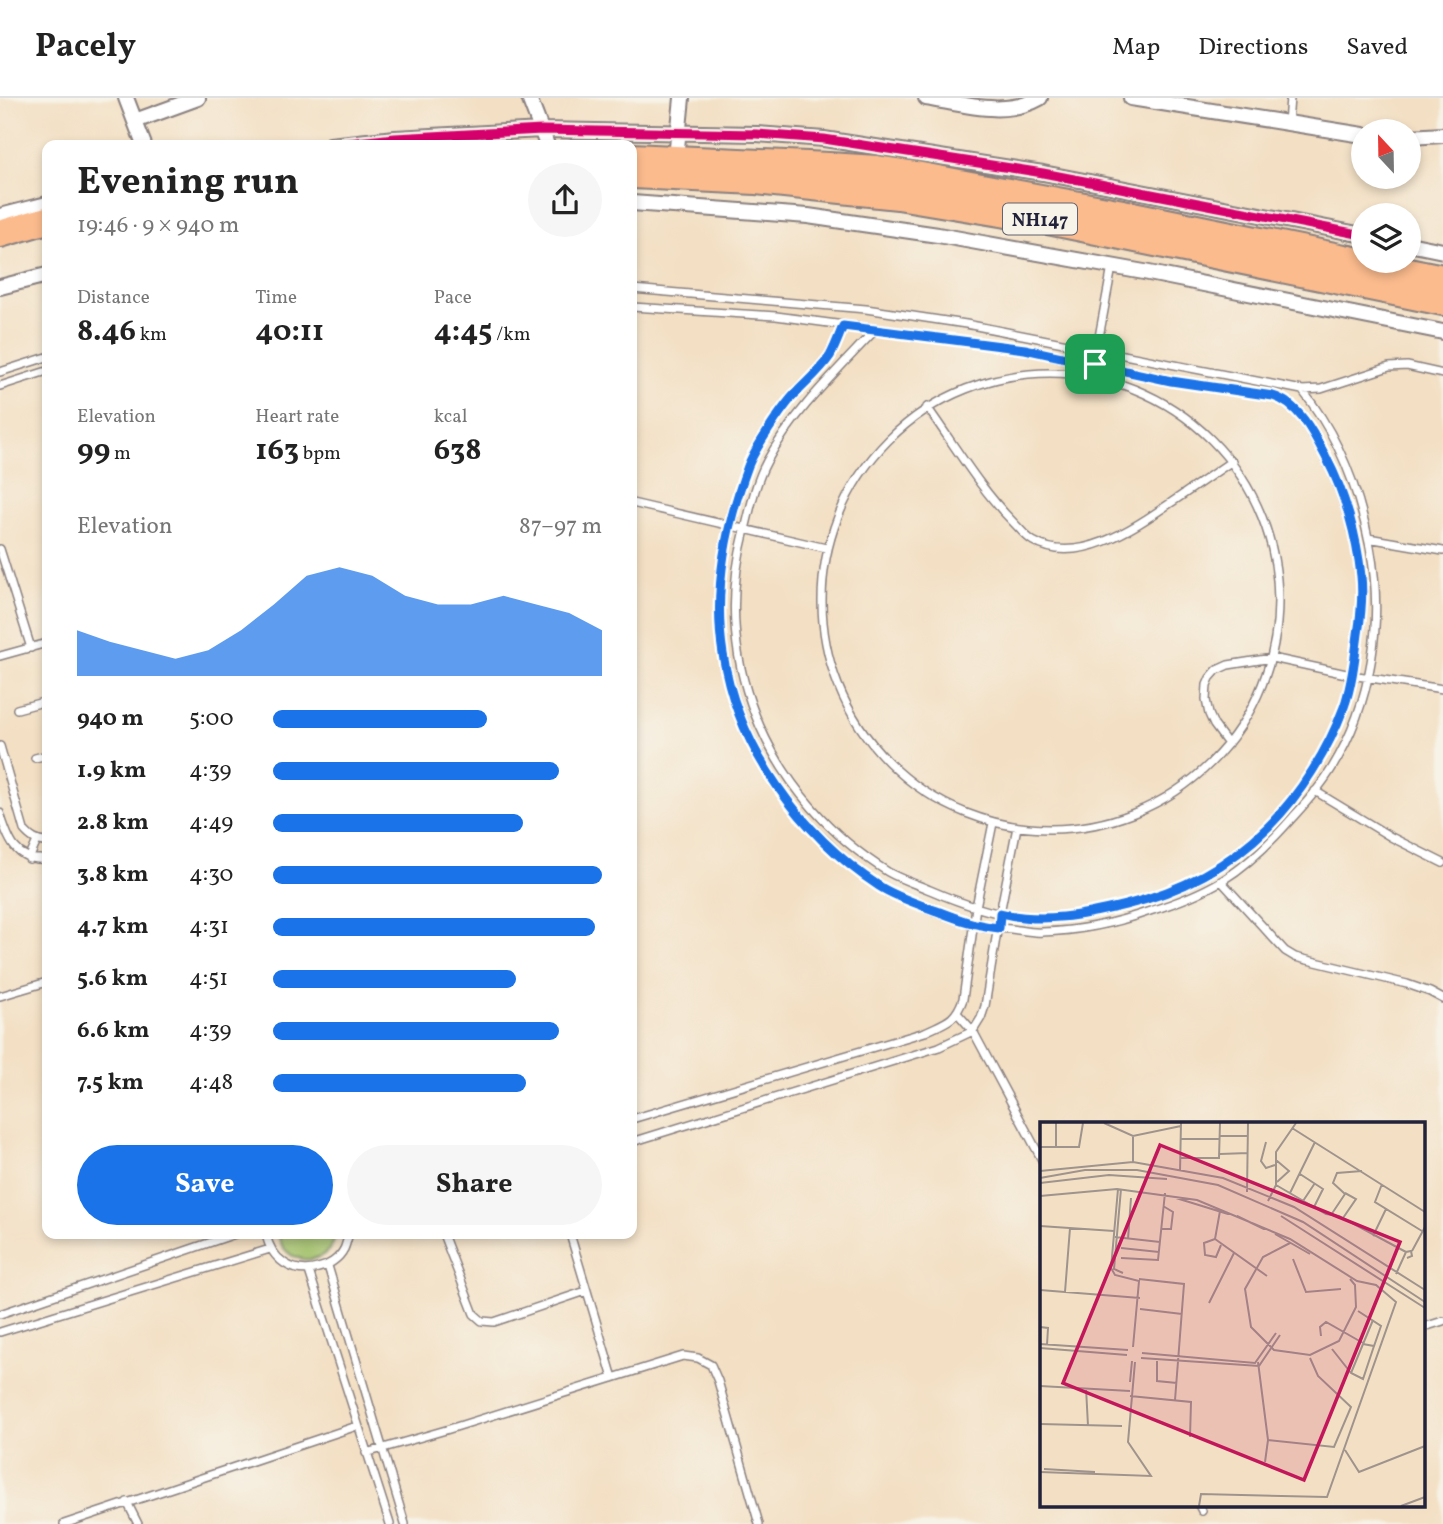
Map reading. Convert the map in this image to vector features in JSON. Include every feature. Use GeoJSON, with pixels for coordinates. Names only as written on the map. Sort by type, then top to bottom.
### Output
{"type":"FeatureCollection","features":[{"type":"Feature","properties":{"kind":"highway","name":"NH147"},"geometry":{"type":"LineString","coordinates":[[637,156],[678,146],[916,175],[1443,278]]}},
{"type":"Feature","properties":{"kind":"highway","name":"NH147"},"geometry":{"type":"LineString","coordinates":[[637,176],[756,181],[898,196],[1043,220],[1443,302]]}},
{"type":"Feature","properties":{"kind":"highway"},"geometry":{"type":"LineString","coordinates":[[0,234],[42,221]]}},
{"type":"Feature","properties":{"kind":"highway"},"geometry":{"type":"LineString","coordinates":[[0,253],[42,240]]}},
{"type":"Feature","properties":{"kind":"street"},"geometry":{"type":"LineString","coordinates":[[126,98],[142,140]]}},
{"type":"Feature","properties":{"kind":"street"},"geometry":{"type":"LineString","coordinates":[[135,121],[198,98]]}},
{"type":"Feature","properties":{"kind":"street"},"geometry":{"type":"LineString","coordinates":[[529,98],[545,140]]}},
{"type":"Feature","properties":{"kind":"street"},"geometry":{"type":"LineString","coordinates":[[678,146],[682,98]]}},
{"type":"Feature","properties":{"kind":"street"},"geometry":{"type":"LineString","coordinates":[[926,98],[1000,109],[1014,108],[1034,100]]}},
{"type":"Feature","properties":{"kind":"street"},"geometry":{"type":"LineString","coordinates":[[1131,98],[1351,133]]}},
{"type":"Feature","properties":{"kind":"street"},"geometry":{"type":"LineString","coordinates":[[376,140],[541,130],[627,140]]}},
{"type":"Feature","properties":{"kind":"street"},"geometry":{"type":"LineString","coordinates":[[637,141],[678,146],[757,134],[824,139],[1043,173],[1351,233]]}},
{"type":"Feature","properties":{"kind":"street"},"geometry":{"type":"LineString","coordinates":[[1421,136],[1443,135]]}},
{"type":"Feature","properties":{"kind":"street"},"geometry":{"type":"LineString","coordinates":[[637,203],[808,216],[938,235],[1443,332]]}},
{"type":"Feature","properties":{"kind":"street"},"geometry":{"type":"LineString","coordinates":[[0,216],[42,205]]}},
{"type":"Feature","properties":{"kind":"street"},"geometry":{"type":"LineString","coordinates":[[1421,246],[1443,251]]}},
{"type":"Feature","properties":{"kind":"street"},"geometry":{"type":"LineString","coordinates":[[0,287],[42,276]]}},
{"type":"Feature","properties":{"kind":"lane"},"geometry":{"type":"LineString","coordinates":[[1288,123],[1290,98]]}},
{"type":"Feature","properties":{"kind":"lane"},"geometry":{"type":"LineString","coordinates":[[1092,375],[1112,267]]}},
{"type":"Feature","properties":{"kind":"lane"},"geometry":{"type":"LineString","coordinates":[[637,289],[866,309],[966,324],[1302,390],[1321,389],[1389,366],[1407,366],[1443,374]]}},
{"type":"Feature","properties":{"kind":"lane"},"geometry":{"type":"LineString","coordinates":[[637,307],[776,316],[1025,349],[1171,381],[1273,396],[1283,399],[1298,413],[1332,470],[1354,536],[1361,575],[1361,596],[1351,675],[1345,705],[1332,734],[1293,799],[1268,827],[1235,855],[1206,874],[1165,894],[1069,917],[1016,917],[976,907],[890,873],[851,846],[819,815],[790,780],[768,746],[752,709],[734,630],[737,559],[756,486],[766,462],[784,433],[812,398],[875,330]]}},
{"type":"Feature","properties":{"kind":"lane"},"geometry":{"type":"LineString","coordinates":[[843,326],[831,354],[792,397],[749,463],[723,555],[719,601],[723,653],[732,694],[747,731],[766,769],[787,801],[851,866],[882,888],[974,925],[1040,933],[1088,927],[1167,906],[1222,881],[1249,861],[1279,834],[1331,770],[1346,743],[1363,701],[1373,648],[1376,603],[1372,560],[1363,512],[1350,474],[1318,410],[1302,390]]}},
{"type":"Feature","properties":{"kind":"lane"},"geometry":{"type":"LineString","coordinates":[[0,372],[42,359]]}},
{"type":"Feature","properties":{"kind":"lane"},"geometry":{"type":"LineString","coordinates":[[1035,372],[1092,375],[1146,392],[1193,421],[1232,461],[1259,506],[1275,555],[1279,607],[1272,658],[1252,708],[1228,744],[1195,777],[1155,804],[1111,821],[1064,829],[993,823],[937,801],[890,766],[853,719],[828,665],[820,607],[826,548],[837,514],[853,482],[898,428],[927,407],[979,383],[1035,372]]}},
{"type":"Feature","properties":{"kind":"lane"},"geometry":{"type":"LineString","coordinates":[[0,386],[42,373]]}},
{"type":"Feature","properties":{"kind":"lane"},"geometry":{"type":"LineString","coordinates":[[927,407],[1003,512],[1033,541],[1060,549],[1074,549],[1119,536],[1232,461]]}},
{"type":"Feature","properties":{"kind":"lane"},"geometry":{"type":"LineString","coordinates":[[637,504],[826,548]]}},
{"type":"Feature","properties":{"kind":"lane"},"geometry":{"type":"LineString","coordinates":[[1368,538],[1443,551]]}},
{"type":"Feature","properties":{"kind":"lane"},"geometry":{"type":"LineString","coordinates":[[0,549],[31,648]]}},
{"type":"Feature","properties":{"kind":"lane"},"geometry":{"type":"LineString","coordinates":[[0,656],[42,645]]}},
{"type":"Feature","properties":{"kind":"lane"},"geometry":{"type":"LineString","coordinates":[[1228,744],[1214,725],[1206,700],[1207,685],[1217,670],[1227,665],[1272,658],[1351,675],[1443,690]]}},
{"type":"Feature","properties":{"kind":"lane"},"geometry":{"type":"LineString","coordinates":[[17,709],[42,702]]}},
{"type":"Feature","properties":{"kind":"lane"},"geometry":{"type":"LineString","coordinates":[[0,746],[24,830],[29,836],[42,842]]}},
{"type":"Feature","properties":{"kind":"lane"},"geometry":{"type":"LineString","coordinates":[[35,758],[42,756]]}},
{"type":"Feature","properties":{"kind":"lane"},"geometry":{"type":"LineString","coordinates":[[1315,791],[1391,837],[1443,863]]}},
{"type":"Feature","properties":{"kind":"lane"},"geometry":{"type":"LineString","coordinates":[[0,813],[7,835],[21,855],[29,859],[42,859]]}},
{"type":"Feature","properties":{"kind":"lane"},"geometry":{"type":"LineString","coordinates":[[637,1118],[925,1032],[958,1014],[993,823]]}},
{"type":"Feature","properties":{"kind":"lane"},"geometry":{"type":"LineString","coordinates":[[637,1140],[904,1059],[973,1031],[985,1006],[1017,827]]}},
{"type":"Feature","properties":{"kind":"lane"},"geometry":{"type":"LineString","coordinates":[[29,859],[37,841]]}},
{"type":"Feature","properties":{"kind":"lane"},"geometry":{"type":"LineString","coordinates":[[1222,881],[1284,951],[1296,957],[1407,984],[1443,999]]}},
{"type":"Feature","properties":{"kind":"lane"},"geometry":{"type":"LineString","coordinates":[[0,996],[42,983]]}},
{"type":"Feature","properties":{"kind":"lane"},"geometry":{"type":"LineString","coordinates":[[958,1014],[973,1031],[1040,1156]]}},
{"type":"Feature","properties":{"kind":"lane"},"geometry":{"type":"LineString","coordinates":[[0,1314],[220,1239]]}},
{"type":"Feature","properties":{"kind":"lane"},"geometry":{"type":"LineString","coordinates":[[267,1239],[270,1249],[286,1265],[309,1271],[328,1266],[343,1252],[347,1239]]}},
{"type":"Feature","properties":{"kind":"lane"},"geometry":{"type":"LineString","coordinates":[[445,1239],[474,1314],[482,1321],[494,1322],[586,1291]]}},
{"type":"Feature","properties":{"kind":"lane"},"geometry":{"type":"LineString","coordinates":[[571,1239],[613,1378]]}},
{"type":"Feature","properties":{"kind":"lane"},"geometry":{"type":"LineString","coordinates":[[0,1332],[270,1249]]}},
{"type":"Feature","properties":{"kind":"lane"},"geometry":{"type":"LineString","coordinates":[[328,1266],[405,1524]]}},
{"type":"Feature","properties":{"kind":"lane"},"geometry":{"type":"LineString","coordinates":[[309,1271],[390,1524]]}},
{"type":"Feature","properties":{"kind":"lane"},"geometry":{"type":"LineString","coordinates":[[1426,1325],[1443,1321]]}},
{"type":"Feature","properties":{"kind":"lane"},"geometry":{"type":"LineString","coordinates":[[366,1453],[683,1356],[698,1358],[712,1364],[759,1524]]}},
{"type":"Feature","properties":{"kind":"lane"},"geometry":{"type":"LineString","coordinates":[[64,1524],[357,1426]]}},
{"type":"Feature","properties":{"kind":"lane"},"geometry":{"type":"LineString","coordinates":[[127,1502],[138,1524]]}},
{"type":"Feature","properties":{"kind":"green space"},"geometry":{"type":"Polygon","coordinates":[[[280,1239],[334,1239],[325,1253],[307,1260],[297,1258],[282,1245],[280,1239]]]}},
{"type":"Feature","properties":{"kind":"cycle path"},"geometry":{"type":"LineString","coordinates":[[376,140],[542,130],[757,134],[824,139],[1043,173],[1351,233]]}},
{"type":"Feature","properties":{"kind":"route"},"geometry":{"type":"LineString","coordinates":[[843,326],[1025,349],[1095,364],[1171,381],[1273,396],[1283,399],[1298,413],[1321,449],[1339,486],[1351,523],[1361,575],[1359,625],[1345,705],[1332,734],[1293,799],[1268,827],[1214,869],[1165,894],[1103,911],[1041,919],[1000,913],[999,928],[974,925],[882,888],[851,866],[787,801],[766,769],[732,694],[723,653],[719,601],[723,555],[749,463],[792,397],[831,354],[843,326]]}}]}
